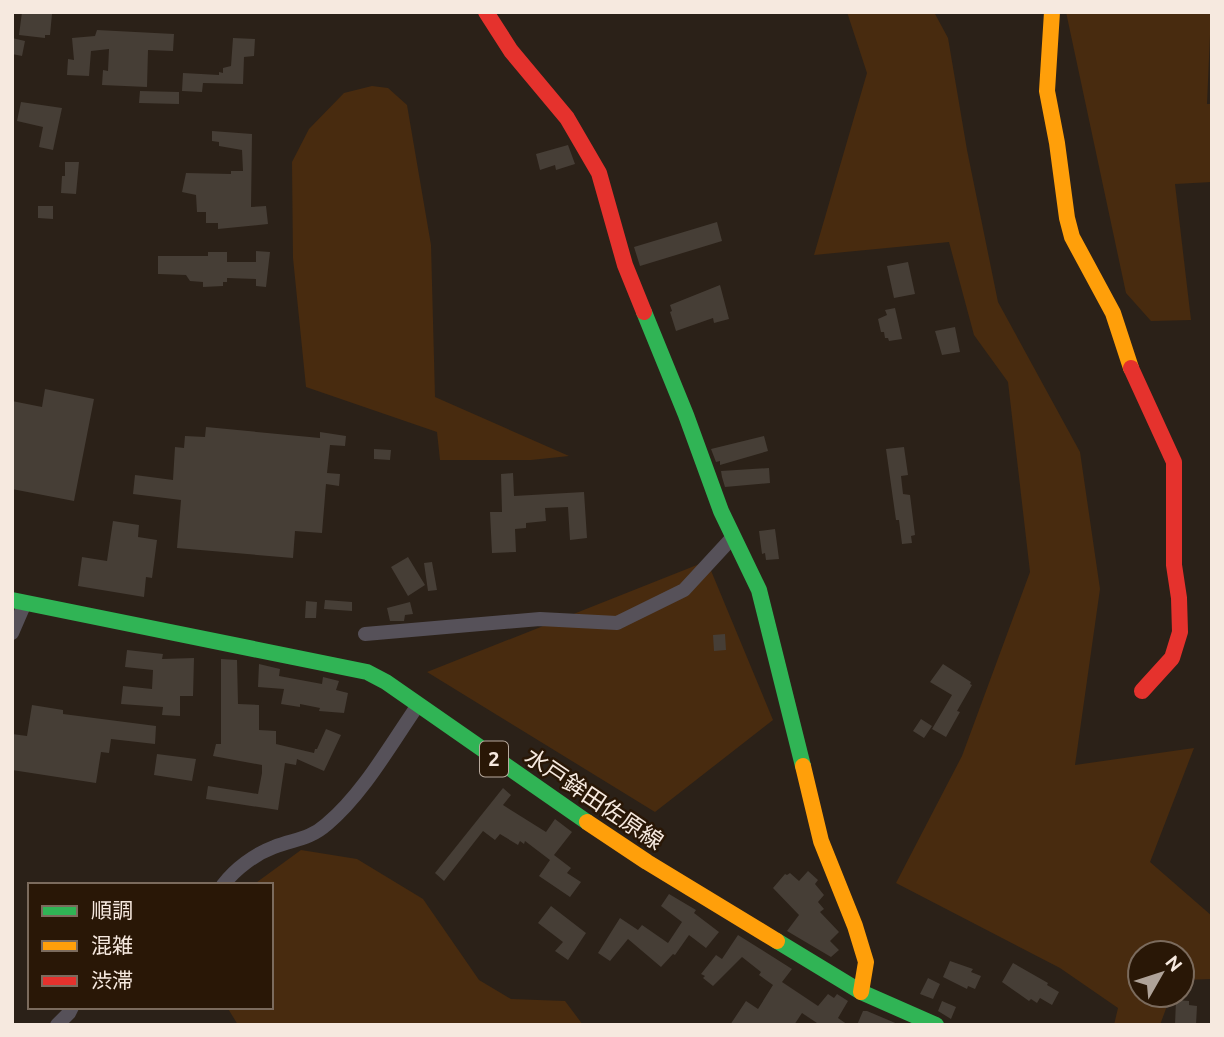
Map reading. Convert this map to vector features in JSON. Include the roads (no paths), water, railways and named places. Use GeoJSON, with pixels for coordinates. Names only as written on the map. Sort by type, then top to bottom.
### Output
{"type":"FeatureCollection","features":[{"type":"Feature","properties":{"kind":"street"},"geometry":{"type":"LineString","coordinates":[[486,12],[511,51],[567,118],[595,163],[604,184],[625,265],[732,538],[759,590],[821,841],[855,926],[866,962],[861,992]]}},
{"type":"Feature","properties":{"kind":"street"},"geometry":{"type":"LineString","coordinates":[[1052,12],[1046,91],[1058,143],[1067,218],[1073,237],[1113,313],[1131,368],[1174,462],[1174,565],[1180,632],[1172,658],[1142,691]]}},
{"type":"Feature","properties":{"kind":"street"},"geometry":{"type":"LineString","coordinates":[[365,634],[540,619],[617,623],[684,590],[732,538]]}},
{"type":"Feature","properties":{"kind":"street"},"geometry":{"type":"LineString","coordinates":[[12,633],[19,602]]}},
{"type":"Feature","properties":{"kind":"street","name":"水戸鉾田佐原線"},"geometry":{"type":"LineString","coordinates":[[19,602],[367,672],[386,682],[536,788],[647,862],[861,992],[936,1025]]}},
{"type":"Feature","properties":{"kind":"street"},"geometry":{"type":"LineString","coordinates":[[225,883],[233,872],[272,847],[310,837],[328,824],[353,797],[418,705]]}},
{"type":"Feature","properties":{"kind":"street"},"geometry":{"type":"LineString","coordinates":[[57,1025],[71,1009]]}}]}
